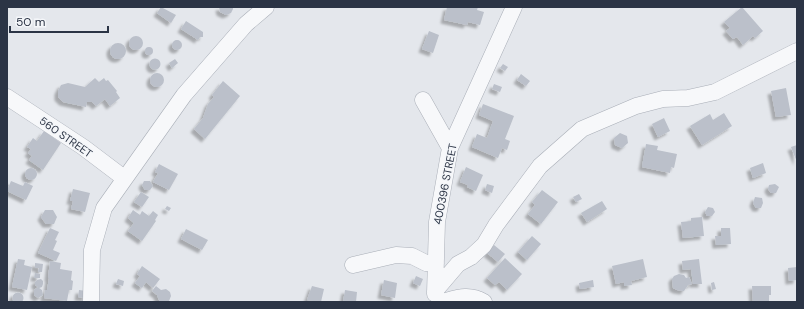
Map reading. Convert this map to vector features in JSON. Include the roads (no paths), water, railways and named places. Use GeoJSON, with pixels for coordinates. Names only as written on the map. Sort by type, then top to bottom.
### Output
{"type":"FeatureCollection","features":[{"type":"Feature","properties":{"kind":"street"},"geometry":{"type":"LineString","coordinates":[[91,302],[92,250],[104,208],[184,96],[246,24],[266,7]]}},
{"type":"Feature","properties":{"kind":"street","name":"400396 STREET"},"geometry":{"type":"LineString","coordinates":[[438,298],[436,263],[437,222],[450,148],[514,7]]}},
{"type":"Feature","properties":{"kind":"street"},"geometry":{"type":"LineString","coordinates":[[438,298],[458,264],[471,257],[484,244],[496,225],[540,166],[582,129],[636,106],[663,99],[688,98],[715,92],[797,51]]}},
{"type":"Feature","properties":{"kind":"street","name":"560 STREET"},"geometry":{"type":"LineString","coordinates":[[8,98],[83,147],[124,178]]}},
{"type":"Feature","properties":{"kind":"street"},"geometry":{"type":"LineString","coordinates":[[422,100],[450,148]]}},
{"type":"Feature","properties":{"kind":"street"},"geometry":{"type":"LineString","coordinates":[[353,265],[396,255],[412,256],[426,263],[436,263]]}},
{"type":"Feature","properties":{"kind":"street"},"geometry":{"type":"LineString","coordinates":[[438,298],[462,296],[484,302]]}}]}
